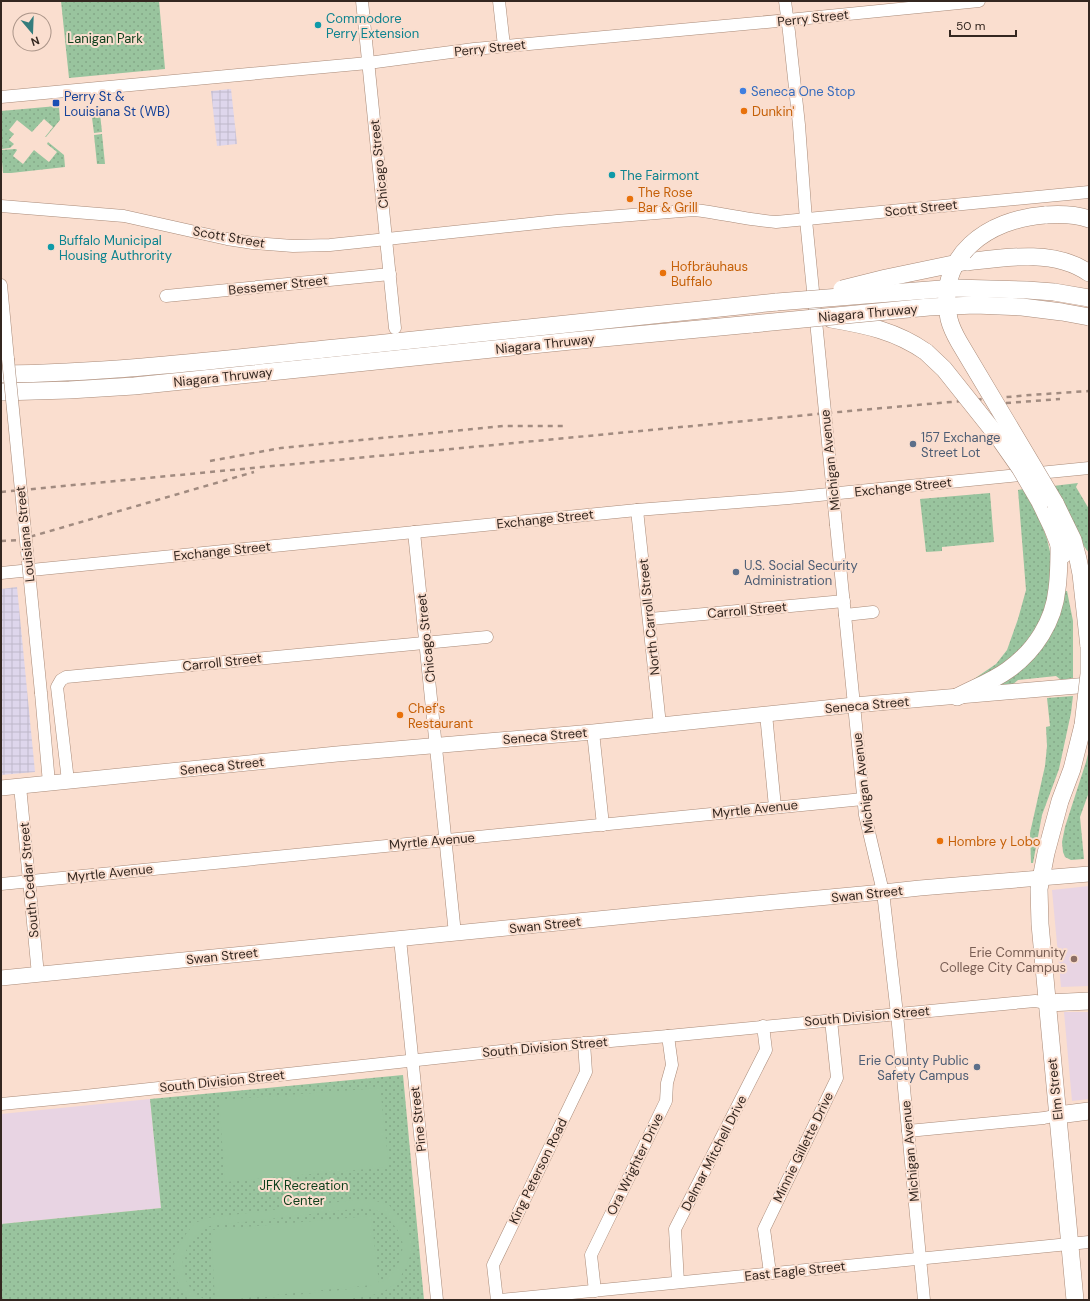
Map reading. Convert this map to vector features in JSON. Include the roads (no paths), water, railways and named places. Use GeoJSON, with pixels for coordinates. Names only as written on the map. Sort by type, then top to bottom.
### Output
{"type":"FeatureCollection","features":[{"type":"Feature","properties":{"kind":"highway"},"geometry":{"type":"LineString","coordinates":[[1089,218],[1062,214],[1028,216],[988,231],[972,242],[962,253],[950,278],[947,299],[949,319],[959,342],[1048,502],[1066,543],[1089,561]]}},
{"type":"Feature","properties":{"kind":"highway"},"geometry":{"type":"LineString","coordinates":[[777,302],[1029,248],[1043,247],[1069,250],[1089,259]]}},
{"type":"Feature","properties":{"kind":"highway"},"geometry":{"type":"LineString","coordinates":[[967,262],[1013,257],[1040,258],[1070,262],[1089,273]]}},
{"type":"Feature","properties":{"kind":"highway","name":"Niagara Thruway"},"geometry":{"type":"LineString","coordinates":[[1,374],[59,373],[133,368],[777,302],[954,288],[1054,292],[1089,298]]}},
{"type":"Feature","properties":{"kind":"highway","name":"Niagara Thruway"},"geometry":{"type":"LineString","coordinates":[[1,392],[134,386],[579,340],[922,308],[975,306],[1022,307],[1089,317]]}},
{"type":"Feature","properties":{"kind":"highway"},"geometry":{"type":"LineString","coordinates":[[824,317],[880,329],[913,343],[926,352],[944,369],[1048,502]]}},
{"type":"Feature","properties":{"kind":"highway"},"geometry":{"type":"LineString","coordinates":[[957,697],[1008,670],[1028,653],[1040,638],[1049,621],[1054,606],[1066,543]]}},
{"type":"Feature","properties":{"kind":"highway","name":"Elm Street"},"geometry":{"type":"LineString","coordinates":[[1066,543],[1080,568],[1089,647],[1088,679],[1083,725],[1072,768],[1051,834],[1039,889],[1040,924],[1075,1300]]}},
{"type":"Feature","properties":{"kind":"highway","name":"South Division Street"},"geometry":{"type":"LineString","coordinates":[[1047,1003],[1089,1001]]}},
{"type":"Feature","properties":{"kind":"highway"},"geometry":{"type":"LineString","coordinates":[[1058,1115],[1089,1111]]}},
{"type":"Feature","properties":{"kind":"main road","name":"Seneca Street"},"geometry":{"type":"LineString","coordinates":[[1,788],[593,732],[766,714],[1089,685]]}},
{"type":"Feature","properties":{"kind":"main road","name":"Swan Street"},"geometry":{"type":"LineString","coordinates":[[1,978],[658,913],[920,888],[1089,874]]}},
{"type":"Feature","properties":{"kind":"street","name":"Chicago Street"},"geometry":{"type":"LineString","coordinates":[[362,1],[395,328]]}},
{"type":"Feature","properties":{"kind":"street"},"geometry":{"type":"LineString","coordinates":[[499,1],[504,46]]}},
{"type":"Feature","properties":{"kind":"street","name":"Michigan Avenue"},"geometry":{"type":"LineString","coordinates":[[785,1],[798,117],[810,264],[863,799],[869,836],[883,892],[897,1014],[924,1300]]}},
{"type":"Feature","properties":{"kind":"street","name":"Perry Street"},"geometry":{"type":"LineString","coordinates":[[1,97],[368,63],[504,46],[788,20],[907,4],[974,1]]}},
{"type":"Feature","properties":{"kind":"street","name":"Scott Street"},"geometry":{"type":"LineString","coordinates":[[1,206],[124,216],[227,239],[280,245],[330,245],[557,221],[694,210],[753,220],[776,222],[1089,192]]}},
{"type":"Feature","properties":{"kind":"street","name":"Bessemer Street"},"geometry":{"type":"LineString","coordinates":[[166,296],[390,274]]}},
{"type":"Feature","properties":{"kind":"street","name":"Louisiana Street"},"geometry":{"type":"LineString","coordinates":[[1,285],[50,783]]}},
{"type":"Feature","properties":{"kind":"street","name":"Exchange Street"},"geometry":{"type":"LineString","coordinates":[[1,573],[637,510],[789,498],[1089,468]]}},
{"type":"Feature","properties":{"kind":"street","name":"North Carroll Street"},"geometry":{"type":"LineString","coordinates":[[637,510],[650,619],[660,725]]}},
{"type":"Feature","properties":{"kind":"street","name":"Chicago Street"},"geometry":{"type":"LineString","coordinates":[[414,532],[455,934]]}},
{"type":"Feature","properties":{"kind":"street","name":"Carroll Street"},"geometry":{"type":"LineString","coordinates":[[650,619],[844,601]]}},
{"type":"Feature","properties":{"kind":"street"},"geometry":{"type":"LineString","coordinates":[[845,615],[873,612]]}},
{"type":"Feature","properties":{"kind":"street","name":"Carroll Street"},"geometry":{"type":"LineString","coordinates":[[68,781],[57,687],[60,680],[66,677],[487,637]]}},
{"type":"Feature","properties":{"kind":"street"},"geometry":{"type":"LineString","coordinates":[[766,714],[775,807]]}},
{"type":"Feature","properties":{"kind":"street"},"geometry":{"type":"LineString","coordinates":[[593,732],[603,825]]}},
{"type":"Feature","properties":{"kind":"street","name":"South Cedar Street"},"geometry":{"type":"LineString","coordinates":[[20,786],[38,975]]}},
{"type":"Feature","properties":{"kind":"street","name":"Myrtle Avenue"},"geometry":{"type":"LineString","coordinates":[[1,884],[863,799]]}},
{"type":"Feature","properties":{"kind":"street","name":"Pine Street"},"geometry":{"type":"LineString","coordinates":[[400,939],[436,1300]]}},
{"type":"Feature","properties":{"kind":"street","name":"South Division Street"},"geometry":{"type":"LineString","coordinates":[[1,1104],[584,1043],[1035,1001],[1047,1003]]}},
{"type":"Feature","properties":{"kind":"street","name":"Minnie Gillette Drive"},"geometry":{"type":"LineString","coordinates":[[770,1273],[764,1229],[837,1078],[831,1020]]}},
{"type":"Feature","properties":{"kind":"street","name":"Delmar Mitchell Drive"},"geometry":{"type":"LineString","coordinates":[[678,1282],[675,1229],[766,1050],[763,1026]]}},
{"type":"Feature","properties":{"kind":"street","name":"Ora Wrighter Drive"},"geometry":{"type":"LineString","coordinates":[[595,1291],[591,1255],[666,1101],[667,1083],[672,1065],[668,1036]]}},
{"type":"Feature","properties":{"kind":"street","name":"King Peterson Road"},"geometry":{"type":"LineString","coordinates":[[497,1300],[493,1265],[586,1072],[584,1043]]}},
{"type":"Feature","properties":{"kind":"street"},"geometry":{"type":"LineString","coordinates":[[908,1131],[964,1124],[1044,1118],[1058,1115]]}},
{"type":"Feature","properties":{"kind":"street","name":"East Eagle Street"},"geometry":{"type":"LineString","coordinates":[[501,1300],[1089,1242]]}},
{"type":"Feature","properties":{"kind":"railway"},"geometry":{"type":"LineString","coordinates":[[1,492],[849,411],[1089,391]]}},
{"type":"Feature","properties":{"kind":"railway"},"geometry":{"type":"LineString","coordinates":[[1006,403],[1060,399]]}},
{"type":"Feature","properties":{"kind":"railway"},"geometry":{"type":"LineString","coordinates":[[210,461],[281,448],[503,426],[567,426]]}},
{"type":"Feature","properties":{"kind":"railway"},"geometry":{"type":"LineString","coordinates":[[1,541],[19,540],[254,472]]}},
{"type":"Feature","properties":{"kind":"place","name":"Commodore Perry Extension"},"geometry":{"type":"Point","coordinates":[318,25]}},
{"type":"Feature","properties":{"kind":"place","name":"Seneca One Stop"},"geometry":{"type":"Point","coordinates":[743,91]}},
{"type":"Feature","properties":{"kind":"place","name":"Perry St & Louisiana St (WB)"},"geometry":{"type":"Point","coordinates":[56,103]}},
{"type":"Feature","properties":{"kind":"place","name":"Dunkin'"},"geometry":{"type":"Point","coordinates":[744,111]}},
{"type":"Feature","properties":{"kind":"place","name":"The Fairmont"},"geometry":{"type":"Point","coordinates":[612,175]}},
{"type":"Feature","properties":{"kind":"place","name":"The Rose Bar & Grill"},"geometry":{"type":"Point","coordinates":[630,199]}},
{"type":"Feature","properties":{"kind":"place","name":"Buffalo Municipal Housing Authrority"},"geometry":{"type":"Point","coordinates":[51,247]}},
{"type":"Feature","properties":{"kind":"place","name":"Hofbräuhaus Buffalo"},"geometry":{"type":"Point","coordinates":[663,273]}},
{"type":"Feature","properties":{"kind":"place","name":"157 Exchange Street Lot"},"geometry":{"type":"Point","coordinates":[913,444]}},
{"type":"Feature","properties":{"kind":"place","name":"U.S. Social Security Administration"},"geometry":{"type":"Point","coordinates":[736,572]}},
{"type":"Feature","properties":{"kind":"place","name":"Chef's Restaurant"},"geometry":{"type":"Point","coordinates":[400,715]}},
{"type":"Feature","properties":{"kind":"place","name":"Hombre y Lobo"},"geometry":{"type":"Point","coordinates":[940,841]}},
{"type":"Feature","properties":{"kind":"place","name":"Erie Community College City Campus"},"geometry":{"type":"Point","coordinates":[1074,959]}},
{"type":"Feature","properties":{"kind":"place","name":"Erie County Public Safety Campus"},"geometry":{"type":"Point","coordinates":[977,1067]}},
{"type":"Feature","properties":{"kind":"park label","name":"Lanigan Park"},"geometry":{"type":"Point","coordinates":[105,38]}},
{"type":"Feature","properties":{"kind":"park label","name":"JFK Recreation Center"},"geometry":{"type":"Point","coordinates":[304,1192]}}]}
